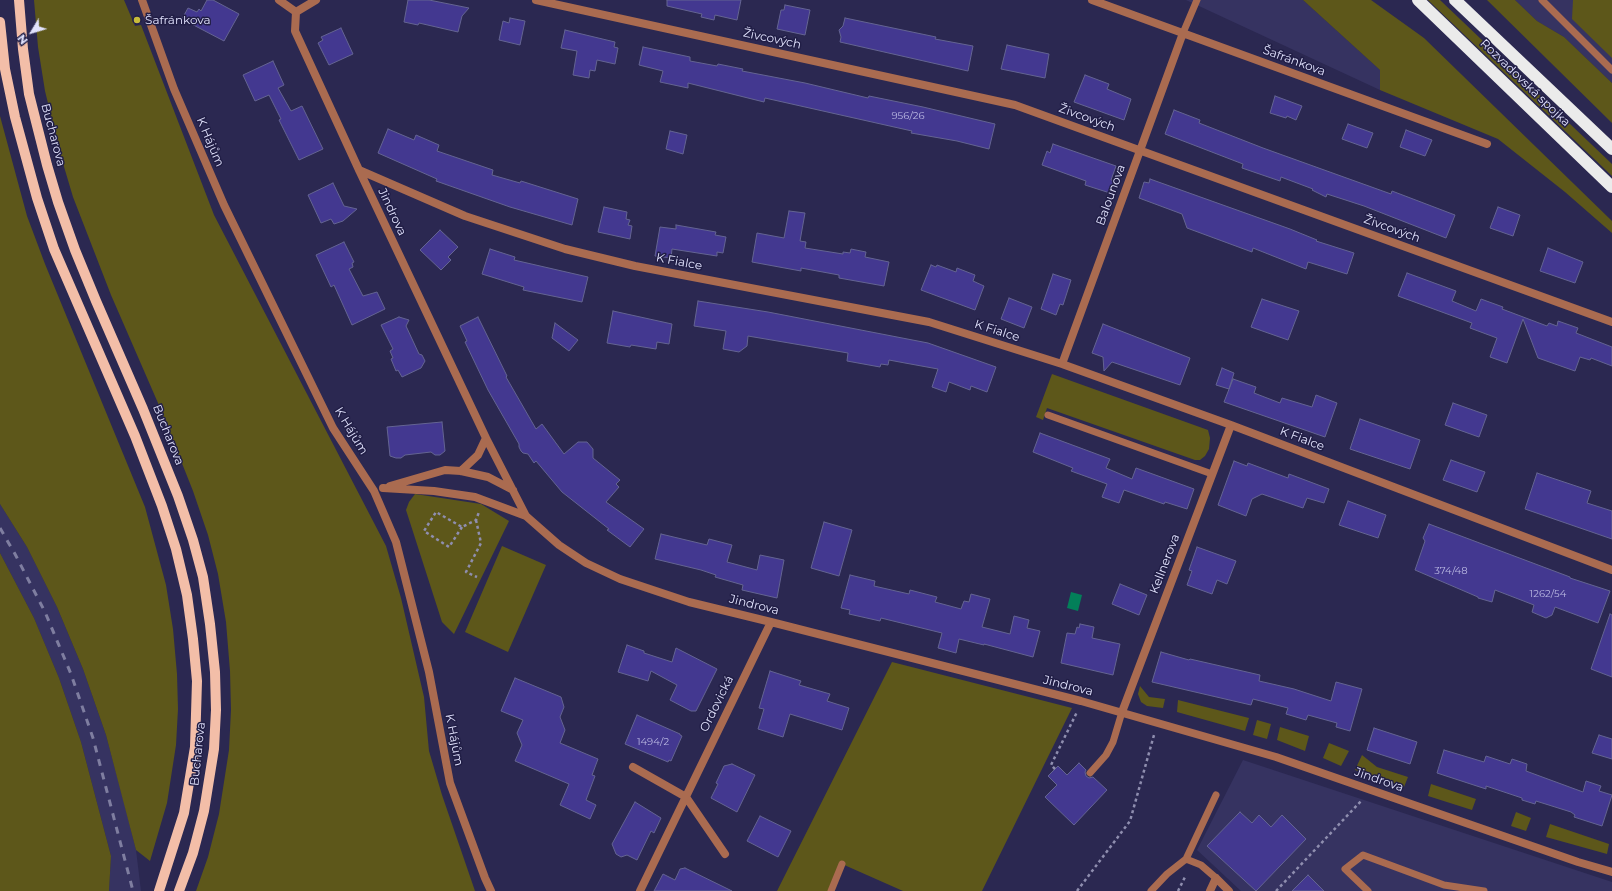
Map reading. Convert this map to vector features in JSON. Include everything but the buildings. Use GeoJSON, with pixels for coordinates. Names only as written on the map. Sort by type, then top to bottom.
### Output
{"type":"FeatureCollection","features":[{"type":"Feature","properties":{"kind":"highway","name":"Rozvadovská spojka"},"geometry":{"type":"LineString","coordinates":[[1418,0],[1612,187]]}},
{"type":"Feature","properties":{"kind":"highway","name":"Rozvadovská spojka"},"geometry":{"type":"LineString","coordinates":[[1455,0],[1612,149]]}},
{"type":"Feature","properties":{"kind":"main road","name":"Bucharova"},"geometry":{"type":"LineString","coordinates":[[19,0],[23,49],[29,94],[58,202],[90,286],[143,409],[178,496],[193,540],[203,577],[215,672],[216,710],[214,748],[204,811],[193,853],[179,891]]}},
{"type":"Feature","properties":{"kind":"main road","name":"Bucharova"},"geometry":{"type":"LineString","coordinates":[[0,22],[6,70],[15,116],[37,198],[54,249],[135,436],[162,506],[176,549],[187,594],[197,681],[195,747],[191,779],[184,813],[159,891]]}},
{"type":"Feature","properties":{"kind":"street","name":"K Hájům"},"geometry":{"type":"LineString","coordinates":[[142,0],[174,89],[224,205],[333,428],[374,491],[396,542],[429,672],[450,784],[491,891]]}},
{"type":"Feature","properties":{"kind":"street"},"geometry":{"type":"LineString","coordinates":[[279,0],[296,12],[316,0]]}},
{"type":"Feature","properties":{"kind":"street","name":"Živcových"},"geometry":{"type":"LineString","coordinates":[[536,0],[1015,105],[1612,322]]}},
{"type":"Feature","properties":{"kind":"street","name":"Šafránkova"},"geometry":{"type":"LineString","coordinates":[[1092,0],[1487,144]]}},
{"type":"Feature","properties":{"kind":"street","name":"Jindrova"},"geometry":{"type":"LineString","coordinates":[[296,12],[295,31],[486,438],[526,516]]}},
{"type":"Feature","properties":{"kind":"street","name":"Balounova"},"geometry":{"type":"LineString","coordinates":[[1062,364],[1183,33]]}},
{"type":"Feature","properties":{"kind":"street","name":"K Fialce"},"geometry":{"type":"LineString","coordinates":[[359,170],[465,216],[564,249],[635,266],[930,322],[1062,364],[1231,425],[1612,570]]}},
{"type":"Feature","properties":{"kind":"street","name":"Kellnerova"},"geometry":{"type":"LineString","coordinates":[[1122,712],[1231,425]]}},
{"type":"Feature","properties":{"kind":"street"},"geometry":{"type":"LineString","coordinates":[[461,471],[478,455],[486,438]]}},
{"type":"Feature","properties":{"kind":"street","name":"Jindrova"},"geometry":{"type":"LineString","coordinates":[[374,491],[445,470],[461,471],[488,477],[513,490]]}},
{"type":"Feature","properties":{"kind":"street","name":"Jindrova"},"geometry":{"type":"LineString","coordinates":[[383,488],[434,491],[475,497],[526,516],[559,545],[586,563],[620,579],[689,602],[1122,712],[1276,757],[1578,862],[1612,872]]}},
{"type":"Feature","properties":{"kind":"street","name":"Ordovická"},"geometry":{"type":"LineString","coordinates":[[640,891],[771,622]]}},
{"type":"Feature","properties":{"kind":"street"},"geometry":{"type":"LineString","coordinates":[[633,767],[686,797],[726,854]]}},
{"type":"Feature","properties":{"kind":"street"},"geometry":{"type":"LineString","coordinates":[[1210,891],[1216,878],[1228,891]]}},
{"type":"Feature","properties":{"kind":"lane"},"geometry":{"type":"LineString","coordinates":[[1183,33],[1197,0]]}},
{"type":"Feature","properties":{"kind":"lane"},"geometry":{"type":"LineString","coordinates":[[1542,0],[1612,70]]}},
{"type":"Feature","properties":{"kind":"lane"},"geometry":{"type":"LineString","coordinates":[[1048,415],[1212,474]]}},
{"type":"Feature","properties":{"kind":"lane"},"geometry":{"type":"LineString","coordinates":[[1090,773],[1106,755],[1113,742],[1122,712]]}},
{"type":"Feature","properties":{"kind":"lane"},"geometry":{"type":"LineString","coordinates":[[1151,891],[1167,874],[1186,859],[1216,794]]}},
{"type":"Feature","properties":{"kind":"lane"},"geometry":{"type":"LineString","coordinates":[[1368,891],[1345,869],[1363,855],[1444,885],[1484,891]]}},
{"type":"Feature","properties":{"kind":"lane"},"geometry":{"type":"LineString","coordinates":[[1186,859],[1201,865],[1216,878]]}},
{"type":"Feature","properties":{"kind":"lane"},"geometry":{"type":"LineString","coordinates":[[831,891],[842,864]]}},
{"type":"Feature","properties":{"kind":"path"},"geometry":{"type":"LineString","coordinates":[[477,577],[466,572],[482,543],[476,520],[481,508]]}},
{"type":"Feature","properties":{"kind":"path"},"geometry":{"type":"LineString","coordinates":[[462,527],[436,512],[424,532],[449,547],[462,527],[476,520]]}},
{"type":"Feature","properties":{"kind":"path"},"geometry":{"type":"LineString","coordinates":[[1055,769],[1051,765],[1078,711]]}},
{"type":"Feature","properties":{"kind":"path"},"geometry":{"type":"LineString","coordinates":[[1077,891],[1130,821],[1156,730]]}},
{"type":"Feature","properties":{"kind":"path"},"geometry":{"type":"LineString","coordinates":[[1276,891],[1362,802],[1366,788]]}},
{"type":"Feature","properties":{"kind":"shaded area"},"geometry":{"type":"Polygon","coordinates":[[[34,0],[124,0],[135,26],[141,25],[214,215],[386,546],[401,598],[424,697],[429,751],[442,795],[475,891],[196,891],[208,857],[219,814],[229,750],[231,710],[230,671],[226,622],[218,574],[208,535],[193,491],[158,403],[111,295],[73,197],[45,91],[38,47],[34,0]]]}},
{"type":"Feature","properties":{"kind":"shaded area"},"geometry":{"type":"Polygon","coordinates":[[[1186,0],[1303,0],[1380,70],[1380,90],[1186,0]]]}},
{"type":"Feature","properties":{"kind":"shaded area"},"geometry":{"type":"Polygon","coordinates":[[[1303,0],[1371,0],[1424,38],[1612,221],[1612,233],[1565,192],[1498,139],[1380,90],[1380,70],[1303,0]]]}},
{"type":"Feature","properties":{"kind":"shaded area"},"geometry":{"type":"Polygon","coordinates":[[[1428,0],[1440,0],[1612,164],[1612,176],[1428,0]]]}},
{"type":"Feature","properties":{"kind":"shaded area"},"geometry":{"type":"Polygon","coordinates":[[[1487,0],[1515,0],[1537,21],[1564,37],[1612,83],[1612,123],[1487,0]]]}},
{"type":"Feature","properties":{"kind":"shaded area"},"geometry":{"type":"Polygon","coordinates":[[[1515,0],[1612,0],[1612,83],[1564,37],[1537,21],[1515,0]]]}},
{"type":"Feature","properties":{"kind":"shaded area"},"geometry":{"type":"Polygon","coordinates":[[[1573,0],[1612,0],[1612,58],[1572,19],[1573,0]]]}},
{"type":"Feature","properties":{"kind":"shaded area"},"geometry":{"type":"Polygon","coordinates":[[[0,116],[27,216],[45,264],[145,507],[166,585],[173,629],[177,674],[178,709],[176,745],[167,803],[150,861],[136,850],[106,735],[83,669],[57,607],[27,547],[0,504],[0,116]]]}},
{"type":"Feature","properties":{"kind":"shaded area"},"geometry":{"type":"Polygon","coordinates":[[[1052,374],[1208,430],[1210,438],[1209,449],[1205,456],[1200,460],[1195,460],[1047,408],[1043,420],[1036,417],[1052,374]]]}},
{"type":"Feature","properties":{"kind":"shaded area"},"geometry":{"type":"Polygon","coordinates":[[[415,494],[481,504],[509,521],[454,634],[442,622],[406,510],[409,502],[415,494]]]}},
{"type":"Feature","properties":{"kind":"shaded area"},"geometry":{"type":"Polygon","coordinates":[[[0,504],[27,547],[57,607],[83,669],[106,735],[124,802],[136,850],[141,891],[109,891],[111,856],[81,742],[59,678],[34,618],[0,553],[0,504]]]}},
{"type":"Feature","properties":{"kind":"shaded area"},"geometry":{"type":"Polygon","coordinates":[[[502,546],[546,565],[508,652],[465,632],[502,546]]]}},
{"type":"Feature","properties":{"kind":"shaded area"},"geometry":{"type":"Polygon","coordinates":[[[0,553],[34,618],[59,678],[81,742],[111,856],[109,891],[0,891],[0,553]]]}},
{"type":"Feature","properties":{"kind":"shaded area"},"geometry":{"type":"Polygon","coordinates":[[[1071,592],[1082,595],[1078,611],[1067,608],[1071,592]]]}},
{"type":"Feature","properties":{"kind":"shaded area"},"geometry":{"type":"Polygon","coordinates":[[[892,662],[1072,708],[982,891],[903,891],[842,864],[831,891],[777,891],[892,662]]]}},
{"type":"Feature","properties":{"kind":"shaded area"},"geometry":{"type":"Polygon","coordinates":[[[1140,686],[1149,697],[1165,699],[1163,708],[1147,706],[1141,702],[1138,694],[1140,686]]]}},
{"type":"Feature","properties":{"kind":"shaded area"},"geometry":{"type":"Polygon","coordinates":[[[1178,700],[1249,718],[1245,731],[1177,712],[1178,700]]]}},
{"type":"Feature","properties":{"kind":"shaded area"},"geometry":{"type":"Polygon","coordinates":[[[1257,720],[1271,724],[1267,739],[1253,735],[1257,720]]]}},
{"type":"Feature","properties":{"kind":"shaded area"},"geometry":{"type":"Polygon","coordinates":[[[1280,727],[1309,736],[1305,751],[1277,740],[1280,727]]]}},
{"type":"Feature","properties":{"kind":"shaded area"},"geometry":{"type":"Polygon","coordinates":[[[1329,743],[1349,751],[1341,766],[1323,758],[1329,743]]]}},
{"type":"Feature","properties":{"kind":"shaded area"},"geometry":{"type":"Polygon","coordinates":[[[1362,755],[1377,767],[1408,777],[1404,787],[1355,770],[1362,755]]]}},
{"type":"Feature","properties":{"kind":"shaded area"},"geometry":{"type":"Polygon","coordinates":[[[1243,760],[1612,882],[1612,891],[1241,891],[1197,850],[1243,760]]]}},
{"type":"Feature","properties":{"kind":"shaded area"},"geometry":{"type":"Polygon","coordinates":[[[1431,784],[1476,799],[1472,810],[1428,796],[1431,784]]]}},
{"type":"Feature","properties":{"kind":"shaded area"},"geometry":{"type":"Polygon","coordinates":[[[1516,812],[1531,818],[1526,831],[1511,826],[1516,812]]]}},
{"type":"Feature","properties":{"kind":"shaded area"},"geometry":{"type":"Polygon","coordinates":[[[1550,824],[1609,844],[1607,854],[1546,837],[1550,824]]]}},
{"type":"Feature","properties":{"kind":"railway"},"geometry":{"type":"LineString","coordinates":[[0,528],[45,612],[71,674],[93,738],[133,891]]}},
{"type":"Feature","properties":{"kind":"place","name":"Šafránkova"},"geometry":{"type":"Point","coordinates":[137,20]}}]}
